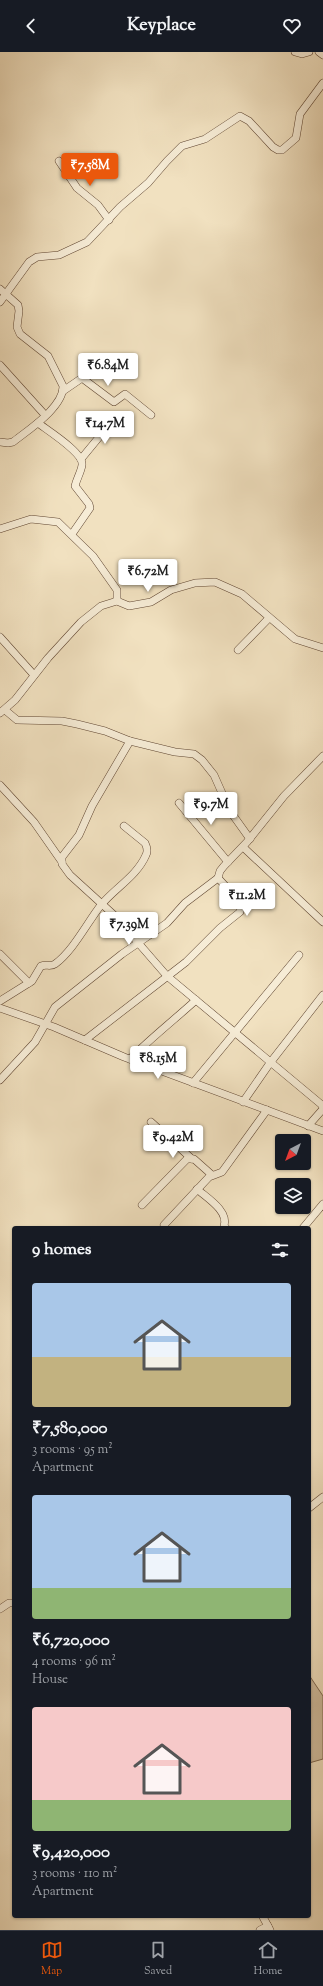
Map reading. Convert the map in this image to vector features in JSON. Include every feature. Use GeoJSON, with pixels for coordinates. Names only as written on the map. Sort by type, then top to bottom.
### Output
{"type":"FeatureCollection","features":[{"type":"Feature","properties":{"kind":"street"},"geometry":{"type":"LineString","coordinates":[[295,52],[302,54],[309,52]]}},
{"type":"Feature","properties":{"kind":"street"},"geometry":{"type":"LineString","coordinates":[[319,52],[323,55]]}},
{"type":"Feature","properties":{"kind":"street"},"geometry":{"type":"LineString","coordinates":[[0,302],[3,291],[29,262],[37,257],[45,255],[59,255],[87,242],[120,207],[148,183],[182,146],[205,139],[240,116],[249,121],[273,147],[278,150],[282,150],[296,138],[300,114],[323,83]]}},
{"type":"Feature","properties":{"kind":"street"},"geometry":{"type":"LineString","coordinates":[[59,162],[77,188],[98,205],[109,220]]}},
{"type":"Feature","properties":{"kind":"street"},"geometry":{"type":"LineString","coordinates":[[0,442],[13,442],[38,423],[57,404],[63,391],[63,386],[48,356],[20,334],[17,327],[19,311],[18,305],[3,291]]}},
{"type":"Feature","properties":{"kind":"street"},"geometry":{"type":"LineString","coordinates":[[0,365],[46,415]]}},
{"type":"Feature","properties":{"kind":"street"},"geometry":{"type":"LineString","coordinates":[[63,391],[82,378],[114,402],[125,394],[151,415]]}},
{"type":"Feature","properties":{"kind":"street"},"geometry":{"type":"LineString","coordinates":[[81,459],[114,419]]}},
{"type":"Feature","properties":{"kind":"street"},"geometry":{"type":"LineString","coordinates":[[38,423],[70,447],[81,459],[82,466],[75,486],[89,504],[90,508],[72,534]]}},
{"type":"Feature","properties":{"kind":"street"},"geometry":{"type":"LineString","coordinates":[[0,529],[31,519],[58,522],[93,556],[117,590],[117,601]]}},
{"type":"Feature","properties":{"kind":"street"},"geometry":{"type":"LineString","coordinates":[[250,839],[230,812],[214,775],[202,760],[194,754],[175,752],[130,741],[105,730],[69,722],[17,720],[2,712],[81,622],[101,606],[117,601],[129,606],[151,602],[171,590],[195,583],[215,582],[242,594],[296,639],[323,648]]}},
{"type":"Feature","properties":{"kind":"street"},"geometry":{"type":"LineString","coordinates":[[238,650],[269,618]]}},
{"type":"Feature","properties":{"kind":"street"},"geometry":{"type":"LineString","coordinates":[[0,637],[34,675]]}},
{"type":"Feature","properties":{"kind":"street"},"geometry":{"type":"LineString","coordinates":[[62,862],[62,857],[79,835],[92,806],[130,741]]}},
{"type":"Feature","properties":{"kind":"street"},"geometry":{"type":"LineString","coordinates":[[0,1080],[35,1042],[55,1007],[167,923],[185,903],[218,878],[220,871],[250,839],[284,796],[323,756]]}},
{"type":"Feature","properties":{"kind":"street"},"geometry":{"type":"LineString","coordinates":[[0,785],[34,822],[70,875],[102,904],[139,943],[167,976],[322,1105],[322,1109],[308,1126]]}},
{"type":"Feature","properties":{"kind":"street"},"geometry":{"type":"LineString","coordinates":[[179,803],[228,862]]}},
{"type":"Feature","properties":{"kind":"street"},"geometry":{"type":"LineString","coordinates":[[0,1001],[29,983],[41,966],[45,964],[52,966],[64,956],[102,904],[128,879],[142,862],[148,851],[145,843],[124,826]]}},
{"type":"Feature","properties":{"kind":"street"},"geometry":{"type":"LineString","coordinates":[[243,847],[323,922]]}},
{"type":"Feature","properties":{"kind":"street"},"geometry":{"type":"LineString","coordinates":[[85,1040],[186,962],[220,928],[240,912],[242,904],[218,878]]}},
{"type":"Feature","properties":{"kind":"street"},"geometry":{"type":"LineString","coordinates":[[0,954],[29,983]]}},
{"type":"Feature","properties":{"kind":"street"},"geometry":{"type":"LineString","coordinates":[[193,1083],[299,956]]}},
{"type":"Feature","properties":{"kind":"street"},"geometry":{"type":"LineString","coordinates":[[243,1102],[270,1063],[323,996]]}},
{"type":"Feature","properties":{"kind":"street"},"geometry":{"type":"LineString","coordinates":[[130,1059],[148,1041],[164,1029],[196,1000]]}},
{"type":"Feature","properties":{"kind":"street"},"geometry":{"type":"LineString","coordinates":[[0,1008],[193,1083],[323,1131]]}},
{"type":"Feature","properties":{"kind":"street"},"geometry":{"type":"LineString","coordinates":[[164,1225],[212,1175],[222,1172],[267,1110]]}},
{"type":"Feature","properties":{"kind":"street"},"geometry":{"type":"LineString","coordinates":[[151,1122],[212,1175]]}},
{"type":"Feature","properties":{"kind":"street"},"geometry":{"type":"LineString","coordinates":[[142,1205],[181,1165],[188,1159],[192,1158]]}},
{"type":"Feature","properties":{"kind":"street"},"geometry":{"type":"LineString","coordinates":[[197,1190],[224,1214],[226,1222],[224,1226]]}},
{"type":"Feature","properties":{"kind":"street"},"geometry":{"type":"LineString","coordinates":[[305,1226],[323,1204]]}},
{"type":"Feature","properties":{"kind":"street"},"geometry":{"type":"LineString","coordinates":[[311,1506],[323,1497]]}},
{"type":"Feature","properties":{"kind":"street"},"geometry":{"type":"LineString","coordinates":[[0,1599],[2,1607],[12,1604]]}},
{"type":"Feature","properties":{"kind":"street"},"geometry":{"type":"LineString","coordinates":[[260,1930],[269,1928],[264,1918]]}},
{"type":"Feature","properties":{"kind":"shaded area"},"geometry":{"type":"Polygon","coordinates":[[[311,1678],[323,1696],[323,1759],[311,1762],[311,1678]]]}}]}
